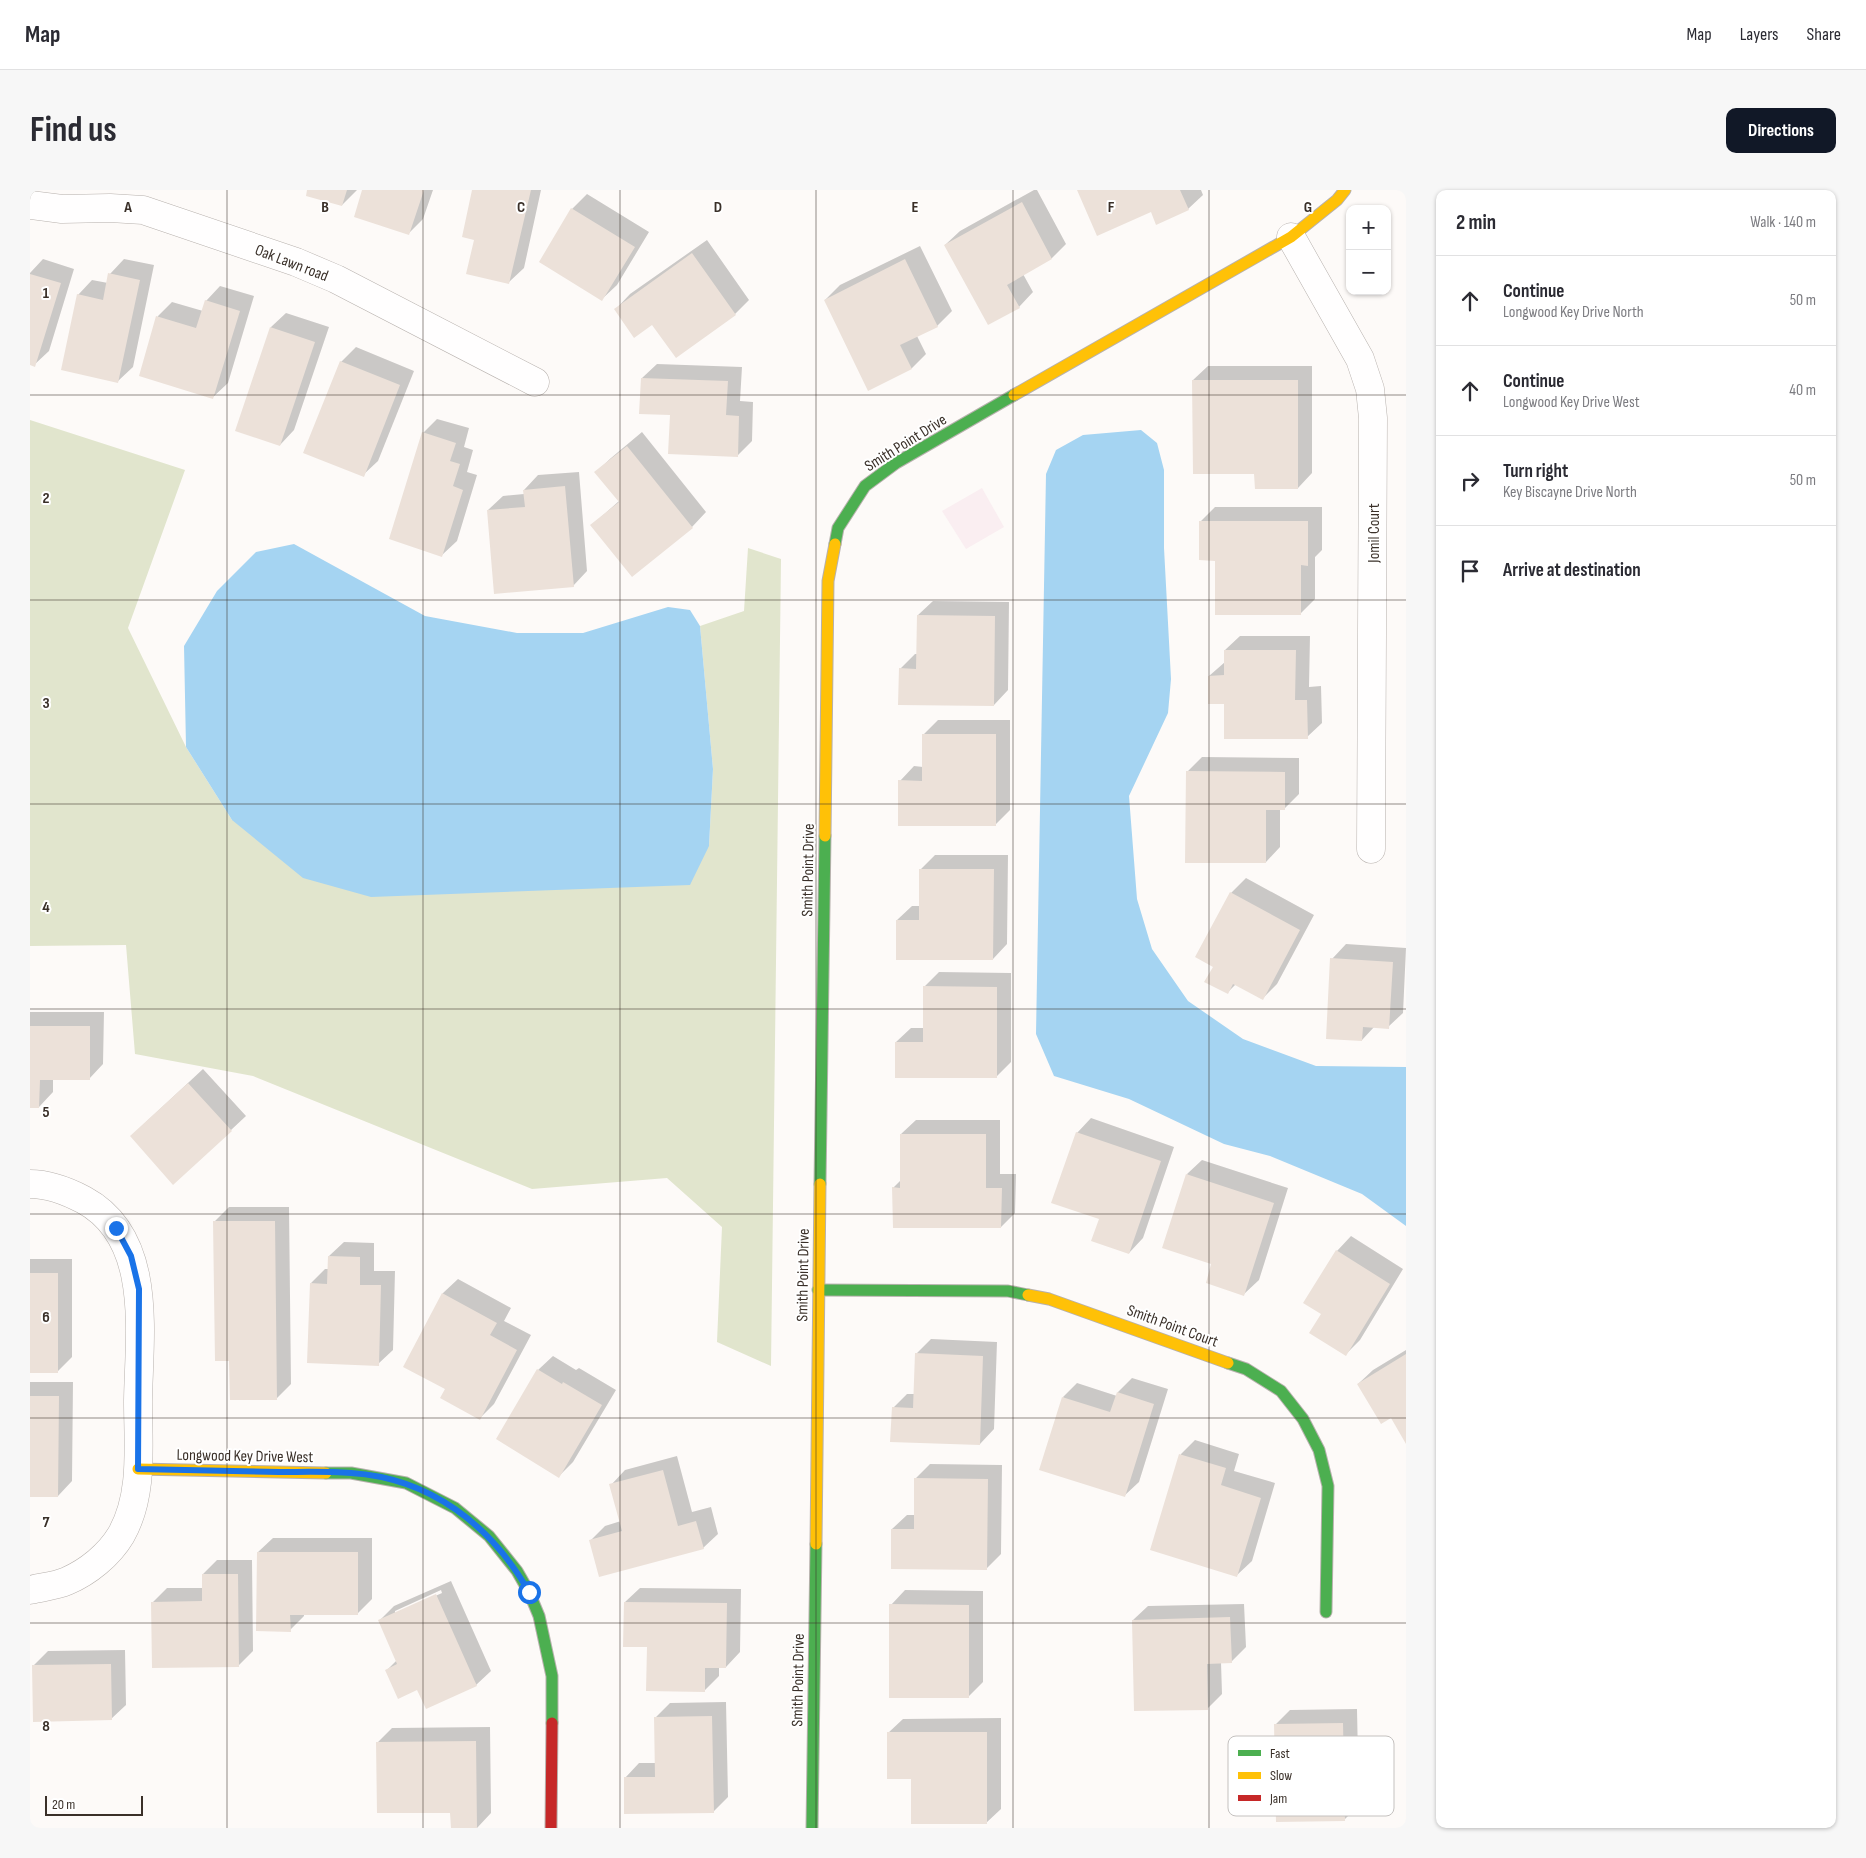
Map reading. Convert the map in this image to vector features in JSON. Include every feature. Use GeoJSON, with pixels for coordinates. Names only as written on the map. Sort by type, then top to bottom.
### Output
{"type":"FeatureCollection","features":[{"type":"Feature","properties":{"kind":"street","name":"Smith Point Drive"},"geometry":{"type":"LineString","coordinates":[[812,1828],[828,581],[838,528],[866,486],[896,463],[1291,237],[1337,200],[1345,190]]}},
{"type":"Feature","properties":{"kind":"street","name":"Oak Lawn road"},"geometry":{"type":"LineString","coordinates":[[30,205],[62,209],[110,208],[143,210],[296,262],[336,279],[535,382]]}},
{"type":"Feature","properties":{"kind":"street","name":"Jomil Court"},"geometry":{"type":"LineString","coordinates":[[1291,237],[1360,359],[1370,389],[1374,418],[1371,849]]}},
{"type":"Feature","properties":{"kind":"street"},"geometry":{"type":"LineString","coordinates":[[30,1184],[39,1184],[69,1191],[94,1205],[116,1228],[131,1256],[139,1289],[138,1469],[134,1505],[120,1535],[96,1564],[66,1582],[30,1590]]}},
{"type":"Feature","properties":{"kind":"street","name":"Smith Point Court"},"geometry":{"type":"LineString","coordinates":[[818,1290],[1008,1291],[1049,1298],[1246,1369],[1281,1391],[1304,1419],[1319,1450],[1328,1486],[1326,1612]]}},
{"type":"Feature","properties":{"kind":"street","name":"Longwood Key Drive West"},"geometry":{"type":"LineString","coordinates":[[138,1469],[351,1473],[406,1483],[455,1508],[489,1536],[521,1578],[539,1616],[552,1676],[551,1828]]}},
{"type":"Feature","properties":{"kind":"shaded area"},"geometry":{"type":"Polygon","coordinates":[[[982,488],[1004,527],[966,549],[942,511],[982,488]]]}},
{"type":"Feature","properties":{"kind":"green space"},"geometry":{"type":"Polygon","coordinates":[[[30,420],[185,470],[128,628],[186,747],[232,820],[709,846],[713,769],[700,626],[744,611],[748,548],[781,559],[771,1366],[717,1342],[722,1227],[667,1178],[532,1189],[253,1076],[135,1054],[126,945],[30,946],[30,420]]]}},
{"type":"Feature","properties":{"kind":"water"},"geometry":{"type":"Polygon","coordinates":[[[1141,430],[1157,443],[1164,470],[1164,548],[1171,679],[1168,713],[1129,796],[1137,899],[1152,949],[1188,1001],[1243,1039],[1316,1066],[1406,1067],[1406,1226],[1362,1194],[1270,1156],[1224,1144],[1129,1099],[1054,1076],[1036,1034],[1046,474],[1056,450],[1083,435],[1141,430]]]}},
{"type":"Feature","properties":{"kind":"water"},"geometry":{"type":"Polygon","coordinates":[[[294,544],[425,616],[517,633],[583,633],[668,607],[690,610],[700,626],[713,769],[709,846],[690,885],[371,897],[303,878],[232,820],[186,747],[184,646],[217,591],[256,552],[294,544]]]}},
{"type":"Feature","properties":{"kind":"building"},"geometry":{"type":"Polygon","coordinates":[[[307,190],[347,190],[342,206],[306,196],[307,190]]]}},
{"type":"Feature","properties":{"kind":"building"},"geometry":{"type":"Polygon","coordinates":[[[362,190],[424,190],[409,235],[354,217],[362,190]]]}},
{"type":"Feature","properties":{"kind":"building"},"geometry":{"type":"Polygon","coordinates":[[[472,190],[531,190],[509,284],[466,274],[474,240],[462,237],[472,190]]]}},
{"type":"Feature","properties":{"kind":"building"},"geometry":{"type":"Polygon","coordinates":[[[1077,190],[1180,190],[1189,210],[1156,225],[1151,212],[1097,236],[1077,190]]]}},
{"type":"Feature","properties":{"kind":"building"},"geometry":{"type":"Polygon","coordinates":[[[1022,202],[1052,259],[1007,285],[1020,308],[988,325],[944,245],[1022,202]]]}},
{"type":"Feature","properties":{"kind":"building"},"geometry":{"type":"Polygon","coordinates":[[[571,208],[635,247],[602,301],[539,262],[571,208]]]}},
{"type":"Feature","properties":{"kind":"building"},"geometry":{"type":"Polygon","coordinates":[[[692,253],[736,315],[676,358],[652,325],[634,338],[614,309],[692,253]]]}},
{"type":"Feature","properties":{"kind":"building"},"geometry":{"type":"Polygon","coordinates":[[[905,259],[938,327],[900,345],[912,369],[868,391],[824,300],[905,259]]]}},
{"type":"Feature","properties":{"kind":"building"},"geometry":{"type":"Polygon","coordinates":[[[108,273],[140,280],[118,383],[61,370],[77,294],[103,300],[108,273]]]}},
{"type":"Feature","properties":{"kind":"building"},"geometry":{"type":"Polygon","coordinates":[[[30,274],[61,283],[35,367],[30,365],[30,274]]]}},
{"type":"Feature","properties":{"kind":"building"},"geometry":{"type":"Polygon","coordinates":[[[205,300],[240,311],[213,399],[139,376],[156,316],[196,328],[205,300]]]}},
{"type":"Feature","properties":{"kind":"building"},"geometry":{"type":"Polygon","coordinates":[[[270,327],[315,342],[280,446],[235,431],[270,327]]]}},
{"type":"Feature","properties":{"kind":"building"},"geometry":{"type":"Polygon","coordinates":[[[340,361],[400,385],[364,477],[303,453],[340,361]]]}},
{"type":"Feature","properties":{"kind":"building"},"geometry":{"type":"Polygon","coordinates":[[[641,378],[728,381],[726,415],[739,416],[738,457],[668,454],[670,415],[639,414],[641,378]]]}},
{"type":"Feature","properties":{"kind":"building"},"geometry":{"type":"Polygon","coordinates":[[[1192,380],[1298,380],[1298,489],[1255,489],[1254,474],[1193,474],[1192,380]]]}},
{"type":"Feature","properties":{"kind":"building"},"geometry":{"type":"Polygon","coordinates":[[[422,432],[456,443],[450,461],[460,464],[453,486],[463,490],[442,557],[389,539],[422,432]]]}},
{"type":"Feature","properties":{"kind":"building"},"geometry":{"type":"Polygon","coordinates":[[[627,446],[693,528],[632,577],[590,525],[619,502],[594,472],[627,446]]]}},
{"type":"Feature","properties":{"kind":"building"},"geometry":{"type":"Polygon","coordinates":[[[565,486],[574,587],[494,594],[487,510],[525,507],[523,490],[565,486]]]}},
{"type":"Feature","properties":{"kind":"building"},"geometry":{"type":"Polygon","coordinates":[[[1199,521],[1308,521],[1308,566],[1301,565],[1301,615],[1215,615],[1215,561],[1199,560],[1199,521]]]}},
{"type":"Feature","properties":{"kind":"building"},"geometry":{"type":"Polygon","coordinates":[[[917,615],[995,616],[994,706],[898,705],[899,668],[916,669],[917,615]]]}},
{"type":"Feature","properties":{"kind":"building"},"geometry":{"type":"Polygon","coordinates":[[[1224,650],[1296,650],[1295,700],[1307,700],[1308,739],[1224,739],[1224,704],[1208,704],[1208,676],[1224,675],[1224,650]]]}},
{"type":"Feature","properties":{"kind":"building"},"geometry":{"type":"Polygon","coordinates":[[[922,734],[996,734],[996,826],[898,826],[898,780],[922,781],[922,734]]]}},
{"type":"Feature","properties":{"kind":"building"},"geometry":{"type":"Polygon","coordinates":[[[1186,771],[1285,772],[1285,810],[1266,810],[1266,863],[1185,863],[1186,771]]]}},
{"type":"Feature","properties":{"kind":"building"},"geometry":{"type":"Polygon","coordinates":[[[919,869],[994,869],[993,960],[896,960],[896,920],[919,920],[919,869]]]}},
{"type":"Feature","properties":{"kind":"building"},"geometry":{"type":"Polygon","coordinates":[[[1230,892],[1300,930],[1263,1000],[1233,984],[1228,994],[1204,982],[1213,967],[1195,957],[1230,892]]]}},
{"type":"Feature","properties":{"kind":"building"},"geometry":{"type":"Polygon","coordinates":[[[1330,958],[1393,962],[1389,1029],[1363,1027],[1362,1041],[1326,1039],[1330,958]]]}},
{"type":"Feature","properties":{"kind":"building"},"geometry":{"type":"Polygon","coordinates":[[[923,986],[997,987],[997,1078],[895,1078],[895,1042],[923,1042],[923,986]]]}},
{"type":"Feature","properties":{"kind":"building"},"geometry":{"type":"Polygon","coordinates":[[[30,1026],[90,1026],[90,1080],[40,1080],[39,1108],[30,1108],[30,1026]]]}},
{"type":"Feature","properties":{"kind":"building"},"geometry":{"type":"Polygon","coordinates":[[[188,1083],[232,1131],[173,1185],[130,1136],[188,1083]]]}},
{"type":"Feature","properties":{"kind":"building"},"geometry":{"type":"Polygon","coordinates":[[[1076,1132],[1161,1161],[1129,1254],[1091,1241],[1099,1219],[1051,1203],[1076,1132]]]}},
{"type":"Feature","properties":{"kind":"building"},"geometry":{"type":"Polygon","coordinates":[[[900,1134],[986,1134],[986,1188],[1002,1188],[1001,1228],[893,1228],[892,1187],[900,1188],[900,1134]]]}},
{"type":"Feature","properties":{"kind":"building"},"geometry":{"type":"Polygon","coordinates":[[[1186,1174],[1274,1203],[1244,1296],[1206,1283],[1211,1264],[1162,1248],[1186,1174]]]}},
{"type":"Feature","properties":{"kind":"building"},"geometry":{"type":"Polygon","coordinates":[[[213,1221],[275,1221],[277,1400],[230,1400],[229,1361],[215,1361],[213,1221]]]}},
{"type":"Feature","properties":{"kind":"building"},"geometry":{"type":"Polygon","coordinates":[[[1336,1250],[1390,1284],[1346,1356],[1309,1333],[1321,1314],[1303,1303],[1336,1250]]]}},
{"type":"Feature","properties":{"kind":"building"},"geometry":{"type":"Polygon","coordinates":[[[328,1256],[360,1257],[360,1285],[381,1285],[379,1366],[307,1363],[310,1283],[327,1284],[328,1256]]]}},
{"type":"Feature","properties":{"kind":"building"},"geometry":{"type":"Polygon","coordinates":[[[30,1273],[58,1273],[58,1373],[30,1373],[30,1273]]]}},
{"type":"Feature","properties":{"kind":"building"},"geometry":{"type":"Polygon","coordinates":[[[442,1293],[497,1323],[490,1335],[517,1350],[480,1420],[440,1398],[445,1389],[403,1367],[442,1293]]]}},
{"type":"Feature","properties":{"kind":"building"},"geometry":{"type":"Polygon","coordinates":[[[915,1353],[983,1356],[980,1445],[890,1442],[892,1407],[913,1408],[915,1353]]]}},
{"type":"Feature","properties":{"kind":"building"},"geometry":{"type":"Polygon","coordinates":[[[1406,1354],[1406,1444],[1391,1418],[1381,1424],[1357,1384],[1406,1354]]]}},
{"type":"Feature","properties":{"kind":"building"},"geometry":{"type":"Polygon","coordinates":[[[537,1369],[602,1405],[559,1478],[496,1439],[537,1369]]]}},
{"type":"Feature","properties":{"kind":"building"},"geometry":{"type":"Polygon","coordinates":[[[1117,1392],[1154,1404],[1125,1497],[1039,1470],[1062,1397],[1110,1412],[1117,1392]]]}},
{"type":"Feature","properties":{"kind":"building"},"geometry":{"type":"Polygon","coordinates":[[[30,1396],[59,1396],[58,1497],[30,1497],[30,1396]]]}},
{"type":"Feature","properties":{"kind":"building"},"geometry":{"type":"Polygon","coordinates":[[[1179,1454],[1226,1468],[1221,1485],[1261,1498],[1237,1577],[1150,1550],[1179,1454]]]}},
{"type":"Feature","properties":{"kind":"building"},"geometry":{"type":"Polygon","coordinates":[[[663,1470],[678,1526],[696,1521],[704,1549],[599,1577],[589,1540],[622,1531],[609,1484],[663,1470]]]}},
{"type":"Feature","properties":{"kind":"building"},"geometry":{"type":"Polygon","coordinates":[[[914,1478],[988,1479],[987,1570],[891,1569],[891,1529],[914,1529],[914,1478]]]}},
{"type":"Feature","properties":{"kind":"building"},"geometry":{"type":"Polygon","coordinates":[[[257,1552],[358,1552],[358,1615],[290,1615],[291,1632],[256,1631],[257,1552]]]}},
{"type":"Feature","properties":{"kind":"building"},"geometry":{"type":"Polygon","coordinates":[[[202,1574],[238,1574],[239,1667],[152,1668],[151,1602],[202,1601],[202,1574]]]}},
{"type":"Feature","properties":{"kind":"building"},"geometry":{"type":"Polygon","coordinates":[[[436,1594],[477,1686],[426,1709],[417,1690],[398,1699],[385,1670],[397,1664],[378,1620],[436,1594]]]}},
{"type":"Feature","properties":{"kind":"building"},"geometry":{"type":"Polygon","coordinates":[[[624,1602],[727,1603],[726,1668],[705,1668],[705,1692],[646,1691],[647,1647],[623,1647],[624,1602]]]}},
{"type":"Feature","properties":{"kind":"building"},"geometry":{"type":"Polygon","coordinates":[[[889,1604],[969,1605],[969,1698],[889,1698],[889,1604]]]}},
{"type":"Feature","properties":{"kind":"building"},"geometry":{"type":"Polygon","coordinates":[[[1230,1617],[1232,1663],[1207,1664],[1208,1710],[1134,1711],[1132,1620],[1230,1617]]]}},
{"type":"Feature","properties":{"kind":"building"},"geometry":{"type":"Polygon","coordinates":[[[111,1664],[112,1720],[33,1722],[32,1665],[111,1664]]]}},
{"type":"Feature","properties":{"kind":"building"},"geometry":{"type":"Polygon","coordinates":[[[712,1716],[714,1813],[624,1814],[624,1777],[655,1777],[654,1717],[712,1716]]]}},
{"type":"Feature","properties":{"kind":"building"},"geometry":{"type":"Polygon","coordinates":[[[1343,1723],[1343,1736],[1274,1736],[1274,1724],[1343,1723]]]}},
{"type":"Feature","properties":{"kind":"building"},"geometry":{"type":"Polygon","coordinates":[[[887,1732],[987,1732],[987,1824],[911,1824],[911,1779],[887,1779],[887,1732]]]}},
{"type":"Feature","properties":{"kind":"building"},"geometry":{"type":"Polygon","coordinates":[[[476,1741],[477,1828],[451,1828],[450,1813],[377,1813],[376,1742],[476,1741]]]}},
{"type":"Feature","properties":{"kind":"building"},"geometry":{"type":"Polygon","coordinates":[[[1276,1816],[1345,1816],[1345,1821],[1276,1822],[1276,1816]]]}},
{"type":"Feature","properties":{"kind":"traffic: fast"},"geometry":{"type":"LineString","coordinates":[[835,544],[838,528],[865,486],[896,463],[1014,395]]}},
{"type":"Feature","properties":{"kind":"traffic: fast"},"geometry":{"type":"LineString","coordinates":[[820,1184],[825,836]]}},
{"type":"Feature","properties":{"kind":"traffic: fast"},"geometry":{"type":"LineString","coordinates":[[818,1290],[1008,1291],[1028,1295]]}},
{"type":"Feature","properties":{"kind":"traffic: fast"},"geometry":{"type":"LineString","coordinates":[[1228,1363],[1246,1369],[1281,1391],[1303,1419],[1319,1450],[1328,1486],[1326,1612]]}},
{"type":"Feature","properties":{"kind":"traffic: fast"},"geometry":{"type":"LineString","coordinates":[[326,1473],[351,1473],[406,1483],[455,1508],[489,1536],[517,1571],[529,1592],[539,1616],[552,1676],[552,1723]]}},
{"type":"Feature","properties":{"kind":"traffic: fast"},"geometry":{"type":"LineString","coordinates":[[812,1828],[816,1544]]}},
{"type":"Feature","properties":{"kind":"traffic: slow"},"geometry":{"type":"LineString","coordinates":[[1014,395],[1291,237],[1337,200],[1345,190]]}},
{"type":"Feature","properties":{"kind":"traffic: slow"},"geometry":{"type":"LineString","coordinates":[[825,836],[828,581],[835,544]]}},
{"type":"Feature","properties":{"kind":"traffic: slow"},"geometry":{"type":"LineString","coordinates":[[816,1544],[820,1184]]}},
{"type":"Feature","properties":{"kind":"traffic: slow"},"geometry":{"type":"LineString","coordinates":[[1028,1295],[1049,1299],[1228,1363]]}},
{"type":"Feature","properties":{"kind":"traffic: slow"},"geometry":{"type":"LineString","coordinates":[[138,1469],[326,1473]]}},
{"type":"Feature","properties":{"kind":"traffic: jam"},"geometry":{"type":"LineString","coordinates":[[551,1828],[552,1723]]}},
{"type":"Feature","properties":{"kind":"route"},"geometry":{"type":"LineString","coordinates":[[116,1228],[131,1256],[139,1289],[138,1469],[351,1473],[406,1483],[455,1508],[489,1536],[517,1571],[529,1592]]}}]}
